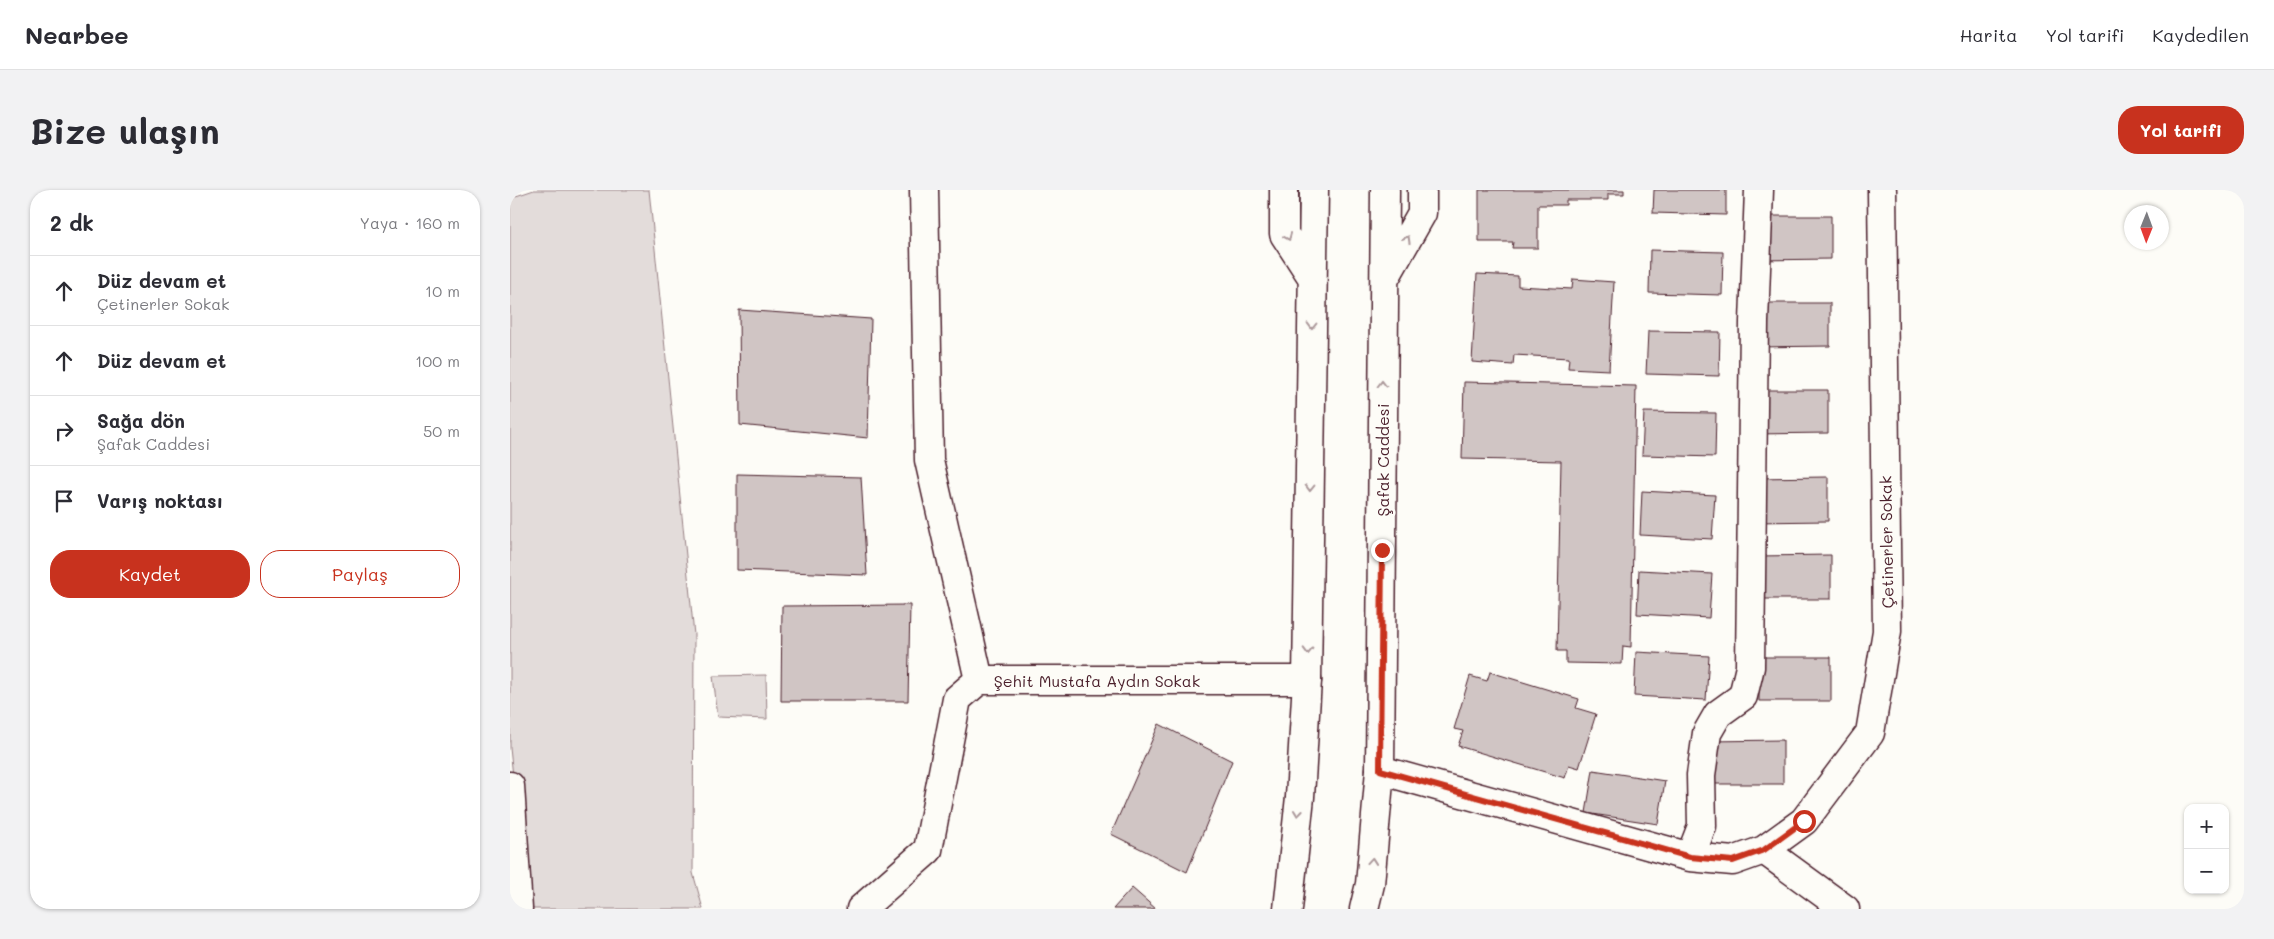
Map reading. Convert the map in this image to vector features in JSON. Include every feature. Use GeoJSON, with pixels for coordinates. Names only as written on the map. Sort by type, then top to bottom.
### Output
{"type":"FeatureCollection","features":[{"type":"Feature","properties":{"kind":"street"},"geometry":{"type":"LineString","coordinates":[[924,190],[929,460],[979,680]]}},
{"type":"Feature","properties":{"kind":"street"},"geometry":{"type":"LineString","coordinates":[[1284,190],[1284,234],[1312,277]]}},
{"type":"Feature","properties":{"kind":"street"},"geometry":{"type":"LineString","coordinates":[[1288,909],[1300,797],[1307,680],[1314,190]]}},
{"type":"Feature","properties":{"kind":"street","name":"Şafak Caddesi"},"geometry":{"type":"LineString","coordinates":[[1364,909],[1370,884],[1380,770],[1385,190]]}},
{"type":"Feature","properties":{"kind":"street"},"geometry":{"type":"LineString","coordinates":[[1383,282],[1422,212],[1422,190]]}},
{"type":"Feature","properties":{"kind":"street"},"geometry":{"type":"LineString","coordinates":[[1690,857],[1702,826],[1701,775],[1707,733],[1718,714],[1742,696],[1750,667],[1754,322],[1759,190]]}},
{"type":"Feature","properties":{"kind":"street","name":"Çetinerler Sokak"},"geometry":{"type":"LineString","coordinates":[[1380,770],[1690,857],[1733,861],[1764,850],[1804,821],[1870,733],[1887,631],[1882,190]]}},
{"type":"Feature","properties":{"kind":"street","name":"Şehit Mustafa Aydın Sokak"},"geometry":{"type":"LineString","coordinates":[[861,909],[928,850],[957,699],[979,680],[1307,680]]}},
{"type":"Feature","properties":{"kind":"street"},"geometry":{"type":"LineString","coordinates":[[510,786],[518,909]]}},
{"type":"Feature","properties":{"kind":"street"},"geometry":{"type":"LineString","coordinates":[[1764,850],[1846,909]]}},
{"type":"Feature","properties":{"kind":"shaded area"},"geometry":{"type":"Polygon","coordinates":[[[534,190],[649,190],[694,635],[693,873],[703,909],[527,909],[510,748],[510,198],[534,190]]]}},
{"type":"Feature","properties":{"kind":"shaded area"},"geometry":{"type":"Polygon","coordinates":[[[766,675],[767,719],[718,717],[713,676],[766,675]]]}},
{"type":"Feature","properties":{"kind":"building"},"geometry":{"type":"Polygon","coordinates":[[[1479,190],[1624,190],[1624,194],[1608,194],[1608,200],[1566,200],[1566,205],[1538,205],[1538,248],[1512,248],[1513,242],[1479,242],[1479,190]]]}},
{"type":"Feature","properties":{"kind":"building"},"geometry":{"type":"Polygon","coordinates":[[[1654,190],[1726,190],[1726,215],[1653,213],[1654,190]]]}},
{"type":"Feature","properties":{"kind":"building"},"geometry":{"type":"Polygon","coordinates":[[[1759,216],[1831,216],[1831,259],[1759,260],[1759,216]]]}},
{"type":"Feature","properties":{"kind":"building"},"geometry":{"type":"Polygon","coordinates":[[[1650,250],[1723,252],[1722,295],[1649,293],[1650,250]]]}},
{"type":"Feature","properties":{"kind":"building"},"geometry":{"type":"Polygon","coordinates":[[[1477,274],[1518,276],[1518,286],[1572,289],[1573,279],[1614,282],[1609,370],[1568,368],[1569,358],[1514,355],[1513,365],[1472,362],[1477,274]]]}},
{"type":"Feature","properties":{"kind":"building"},"geometry":{"type":"Polygon","coordinates":[[[1757,303],[1830,303],[1830,346],[1757,347],[1757,303]]]}},
{"type":"Feature","properties":{"kind":"building"},"geometry":{"type":"Polygon","coordinates":[[[739,310],[871,319],[868,438],[740,425],[739,310]]]}},
{"type":"Feature","properties":{"kind":"building"},"geometry":{"type":"Polygon","coordinates":[[[1648,331],[1720,332],[1719,376],[1646,374],[1648,331]]]}},
{"type":"Feature","properties":{"kind":"building"},"geometry":{"type":"Polygon","coordinates":[[[1464,382],[1636,386],[1631,647],[1623,646],[1622,664],[1566,663],[1566,651],[1557,651],[1561,461],[1462,459],[1464,382]]]}},
{"type":"Feature","properties":{"kind":"building"},"geometry":{"type":"Polygon","coordinates":[[[1756,390],[1828,390],[1828,433],[1755,434],[1756,390]]]}},
{"type":"Feature","properties":{"kind":"building"},"geometry":{"type":"Polygon","coordinates":[[[1644,412],[1716,413],[1715,457],[1642,455],[1644,412]]]}},
{"type":"Feature","properties":{"kind":"building"},"geometry":{"type":"Polygon","coordinates":[[[737,474],[861,477],[867,575],[737,570],[737,474]]]}},
{"type":"Feature","properties":{"kind":"building"},"geometry":{"type":"Polygon","coordinates":[[[1828,477],[1828,521],[1755,522],[1755,478],[1828,477]]]}},
{"type":"Feature","properties":{"kind":"building"},"geometry":{"type":"Polygon","coordinates":[[[1642,491],[1715,495],[1712,539],[1640,535],[1642,491]]]}},
{"type":"Feature","properties":{"kind":"building"},"geometry":{"type":"Polygon","coordinates":[[[1831,555],[1831,599],[1758,599],[1758,556],[1831,555]]]}},
{"type":"Feature","properties":{"kind":"building"},"geometry":{"type":"Polygon","coordinates":[[[1639,570],[1712,574],[1709,618],[1637,614],[1639,570]]]}},
{"type":"Feature","properties":{"kind":"building"},"geometry":{"type":"Polygon","coordinates":[[[910,605],[908,701],[781,701],[782,606],[910,605]]]}},
{"type":"Feature","properties":{"kind":"building"},"geometry":{"type":"Polygon","coordinates":[[[1636,652],[1709,656],[1706,700],[1634,696],[1636,652]]]}},
{"type":"Feature","properties":{"kind":"building"},"geometry":{"type":"Polygon","coordinates":[[[1759,657],[1831,657],[1831,701],[1759,701],[1759,657]]]}},
{"type":"Feature","properties":{"kind":"building"},"geometry":{"type":"Polygon","coordinates":[[[1490,672],[1579,699],[1576,708],[1596,714],[1579,768],[1569,765],[1565,778],[1458,746],[1463,731],[1454,729],[1470,676],[1487,681],[1490,672]]]}},
{"type":"Feature","properties":{"kind":"building"},"geometry":{"type":"Polygon","coordinates":[[[1159,724],[1232,761],[1187,872],[1111,834],[1159,724]]]}},
{"type":"Feature","properties":{"kind":"building"},"geometry":{"type":"Polygon","coordinates":[[[1783,740],[1783,784],[1711,784],[1710,741],[1783,740]]]}},
{"type":"Feature","properties":{"kind":"building"},"geometry":{"type":"Polygon","coordinates":[[[1593,770],[1665,781],[1658,824],[1586,813],[1593,770]]]}},
{"type":"Feature","properties":{"kind":"building"},"geometry":{"type":"Polygon","coordinates":[[[1132,888],[1156,909],[1113,909],[1132,888]]]}},
{"type":"Feature","properties":{"kind":"route"},"geometry":{"type":"LineString","coordinates":[[1382,550],[1380,770],[1690,857],[1733,861],[1764,850],[1804,821]]}}]}
